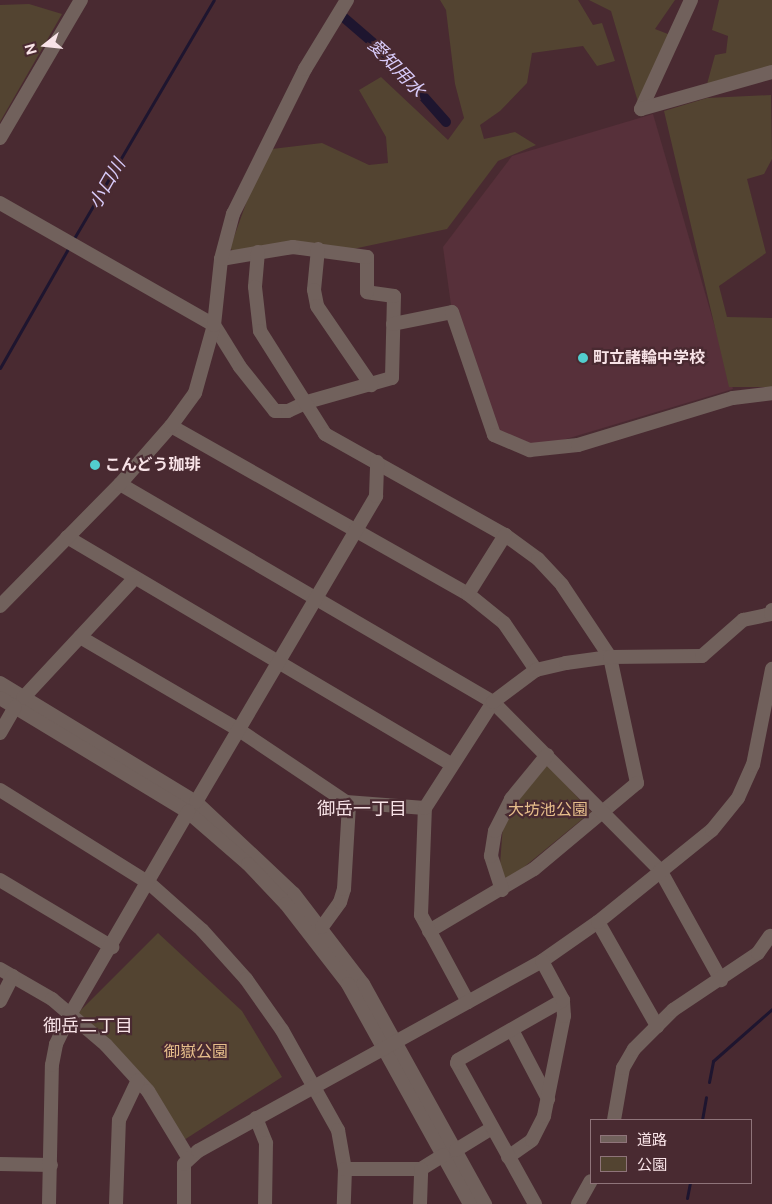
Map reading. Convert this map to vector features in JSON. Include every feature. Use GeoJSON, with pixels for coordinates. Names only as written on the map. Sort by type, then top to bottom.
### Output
{"type":"FeatureCollection","features":[{"type":"Feature","properties":{"kind":"street"},"geometry":{"type":"LineString","coordinates":[[0,138],[81,0]]}},
{"type":"Feature","properties":{"kind":"street"},"geometry":{"type":"LineString","coordinates":[[3,599],[120,484],[171,426],[195,393],[214,325],[221,259],[232,214],[305,68],[346,0]]}},
{"type":"Feature","properties":{"kind":"street"},"geometry":{"type":"LineString","coordinates":[[691,0],[641,109],[772,72]]}},
{"type":"Feature","properties":{"kind":"street"},"geometry":{"type":"LineString","coordinates":[[0,203],[214,325],[240,367],[275,411],[288,411],[307,402],[392,378],[394,296],[367,292],[367,257],[293,247],[221,259]]}},
{"type":"Feature","properties":{"kind":"street"},"geometry":{"type":"LineString","coordinates":[[318,249],[314,290],[317,306],[371,384]]}},
{"type":"Feature","properties":{"kind":"street"},"geometry":{"type":"LineString","coordinates":[[258,252],[255,288],[256,318],[260,331],[307,402],[325,434],[505,535],[538,559],[556,577],[610,657],[638,780],[604,812],[534,869],[502,890],[429,931]]}},
{"type":"Feature","properties":{"kind":"street"},"geometry":{"type":"LineString","coordinates":[[393,324],[452,312],[494,435],[530,450],[578,445],[733,398],[772,393]]}},
{"type":"Feature","properties":{"kind":"street"},"geometry":{"type":"LineString","coordinates":[[171,426],[468,594],[504,624],[536,670]]}},
{"type":"Feature","properties":{"kind":"street"},"geometry":{"type":"LineString","coordinates":[[49,1204],[54,1053],[71,1012],[112,947],[354,530],[376,496],[377,462]]}},
{"type":"Feature","properties":{"kind":"street"},"geometry":{"type":"LineString","coordinates":[[120,484],[494,702],[660,870],[721,980]]}},
{"type":"Feature","properties":{"kind":"street"},"geometry":{"type":"LineString","coordinates":[[468,594],[505,535]]}},
{"type":"Feature","properties":{"kind":"street"},"geometry":{"type":"LineString","coordinates":[[67,537],[452,765]]}},
{"type":"Feature","properties":{"kind":"street"},"geometry":{"type":"LineString","coordinates":[[0,733],[19,702],[135,578]]}},
{"type":"Feature","properties":{"kind":"street"},"geometry":{"type":"LineString","coordinates":[[468,1002],[429,931],[420,908],[425,808],[494,702],[536,670],[610,657],[702,656],[743,620],[771,614],[772,610]]}},
{"type":"Feature","properties":{"kind":"street"},"geometry":{"type":"LineString","coordinates":[[80,637],[239,730],[350,804],[425,808]]}},
{"type":"Feature","properties":{"kind":"street"},"geometry":{"type":"LineString","coordinates":[[184,1204],[184,1164],[188,1157],[542,961],[598,922],[660,870],[712,830],[743,790],[758,748],[772,669]]}},
{"type":"Feature","properties":{"kind":"street"},"geometry":{"type":"LineString","coordinates":[[0,683],[19,702],[192,807],[263,862],[322,927],[358,977],[391,1045],[449,1153],[470,1204]]}},
{"type":"Feature","properties":{"kind":"street"},"geometry":{"type":"LineString","coordinates":[[0,698],[19,702]]}},
{"type":"Feature","properties":{"kind":"street"},"geometry":{"type":"LineString","coordinates":[[502,890],[491,856],[495,831],[511,799],[547,755]]}},
{"type":"Feature","properties":{"kind":"street"},"geometry":{"type":"LineString","coordinates":[[0,790],[149,883],[202,930],[246,979],[282,1030],[338,1130],[345,1169],[344,1204]]}},
{"type":"Feature","properties":{"kind":"street"},"geometry":{"type":"LineString","coordinates":[[322,927],[340,902],[344,889],[350,804]]}},
{"type":"Feature","properties":{"kind":"street"},"geometry":{"type":"LineString","coordinates":[[192,807],[248,864],[311,934],[391,1045]]}},
{"type":"Feature","properties":{"kind":"street"},"geometry":{"type":"LineString","coordinates":[[0,880],[112,947]]}},
{"type":"Feature","properties":{"kind":"street"},"geometry":{"type":"LineString","coordinates":[[598,922],[658,1026]]}},
{"type":"Feature","properties":{"kind":"street"},"geometry":{"type":"LineString","coordinates":[[614,1119],[627,1058],[673,1010],[721,980],[758,953],[770,936]]}},
{"type":"Feature","properties":{"kind":"street"},"geometry":{"type":"LineString","coordinates":[[508,1157],[532,1140],[548,1099],[564,1016],[563,1000],[542,961]]}},
{"type":"Feature","properties":{"kind":"street"},"geometry":{"type":"LineString","coordinates":[[0,968],[71,1012],[138,1080],[188,1157]]}},
{"type":"Feature","properties":{"kind":"street"},"geometry":{"type":"LineString","coordinates":[[0,1001],[12,976]]}},
{"type":"Feature","properties":{"kind":"street"},"geometry":{"type":"LineString","coordinates":[[535,1204],[492,1128],[458,1060],[563,1000]]}},
{"type":"Feature","properties":{"kind":"street"},"geometry":{"type":"LineString","coordinates":[[512,1030],[548,1099]]}},
{"type":"Feature","properties":{"kind":"street"},"geometry":{"type":"LineString","coordinates":[[116,1204],[119,1120],[138,1080]]}},
{"type":"Feature","properties":{"kind":"street"},"geometry":{"type":"LineString","coordinates":[[256,1118],[266,1143],[265,1204]]}},
{"type":"Feature","properties":{"kind":"street"},"geometry":{"type":"LineString","coordinates":[[345,1169],[420,1169],[492,1128]]}},
{"type":"Feature","properties":{"kind":"street"},"geometry":{"type":"LineString","coordinates":[[449,1153],[485,1204]]}},
{"type":"Feature","properties":{"kind":"street"},"geometry":{"type":"LineString","coordinates":[[0,1164],[50,1165]]}},
{"type":"Feature","properties":{"kind":"street"},"geometry":{"type":"LineString","coordinates":[[420,1169],[420,1204]]}},
{"type":"Feature","properties":{"kind":"street"},"geometry":{"type":"LineString","coordinates":[[578,1204],[590,1183]]}},
{"type":"Feature","properties":{"kind":"shaded area"},"geometry":{"type":"Polygon","coordinates":[[[653,114],[733,389],[536,448],[498,433],[451,305],[443,247],[512,156],[653,114]]]}},
{"type":"Feature","properties":{"kind":"green space"},"geometry":{"type":"Polygon","coordinates":[[[440,0],[578,0],[593,25],[602,23],[615,61],[597,66],[583,46],[532,53],[527,83],[500,111],[480,125],[484,139],[515,132],[536,145],[498,161],[447,229],[353,249],[234,252],[230,248],[249,195],[272,149],[322,143],[369,165],[388,163],[386,137],[359,90],[381,77],[448,140],[464,118],[455,84],[446,10],[440,0]]]}},
{"type":"Feature","properties":{"kind":"green space"},"geometry":{"type":"Polygon","coordinates":[[[589,0],[675,0],[655,29],[673,36],[638,102],[611,11],[589,0]]]}},
{"type":"Feature","properties":{"kind":"green space"},"geometry":{"type":"Polygon","coordinates":[[[719,0],[772,0],[772,66],[707,84],[715,55],[726,53],[728,36],[712,30],[719,0]]]}},
{"type":"Feature","properties":{"kind":"green space"},"geometry":{"type":"Polygon","coordinates":[[[29,4],[62,14],[0,122],[0,5],[29,4]]]}},
{"type":"Feature","properties":{"kind":"green space"},"geometry":{"type":"Polygon","coordinates":[[[771,95],[772,159],[764,174],[747,179],[766,253],[719,286],[727,317],[772,318],[772,387],[729,387],[664,111],[707,98],[771,95]]]}},
{"type":"Feature","properties":{"kind":"green space","name":"大坊池公園"},"geometry":{"type":"Polygon","coordinates":[[[547,764],[591,812],[506,882],[500,865],[503,824],[516,801],[547,764]]]}},
{"type":"Feature","properties":{"kind":"green space","name":"御嶽公園"},"geometry":{"type":"Polygon","coordinates":[[[158,933],[242,1011],[282,1077],[184,1140],[77,1014],[158,933]]]}},
{"type":"Feature","properties":{"kind":"waterway","name":"小口川"},"geometry":{"type":"LineString","coordinates":[[73,240],[214,0]]}},
{"type":"Feature","properties":{"kind":"waterway","name":"愛知用水"},"geometry":{"type":"LineString","coordinates":[[342,16],[385,53],[446,122]]}},
{"type":"Feature","properties":{"kind":"waterway","name":"小口川"},"geometry":{"type":"LineString","coordinates":[[0,368],[69,247]]}},
{"type":"Feature","properties":{"kind":"waterway"},"geometry":{"type":"LineString","coordinates":[[709,1082],[713,1061],[772,1009]]}},
{"type":"Feature","properties":{"kind":"waterway"},"geometry":{"type":"LineString","coordinates":[[702,1119],[706,1097]]}},
{"type":"Feature","properties":{"kind":"waterway"},"geometry":{"type":"LineString","coordinates":[[687,1198],[690,1184]]}},
{"type":"Feature","properties":{"kind":"place","name":"町立諸輪中学校"},"geometry":{"type":"Point","coordinates":[583,358]}},
{"type":"Feature","properties":{"kind":"place","name":"こんどう珈琲"},"geometry":{"type":"Point","coordinates":[95,465]}},
{"type":"Feature","properties":{"kind":"district","name":"御岳一丁目"},"geometry":{"type":"Point","coordinates":[362,809]}},
{"type":"Feature","properties":{"kind":"district","name":"御岳二丁目"},"geometry":{"type":"Point","coordinates":[88,1026]}}]}
